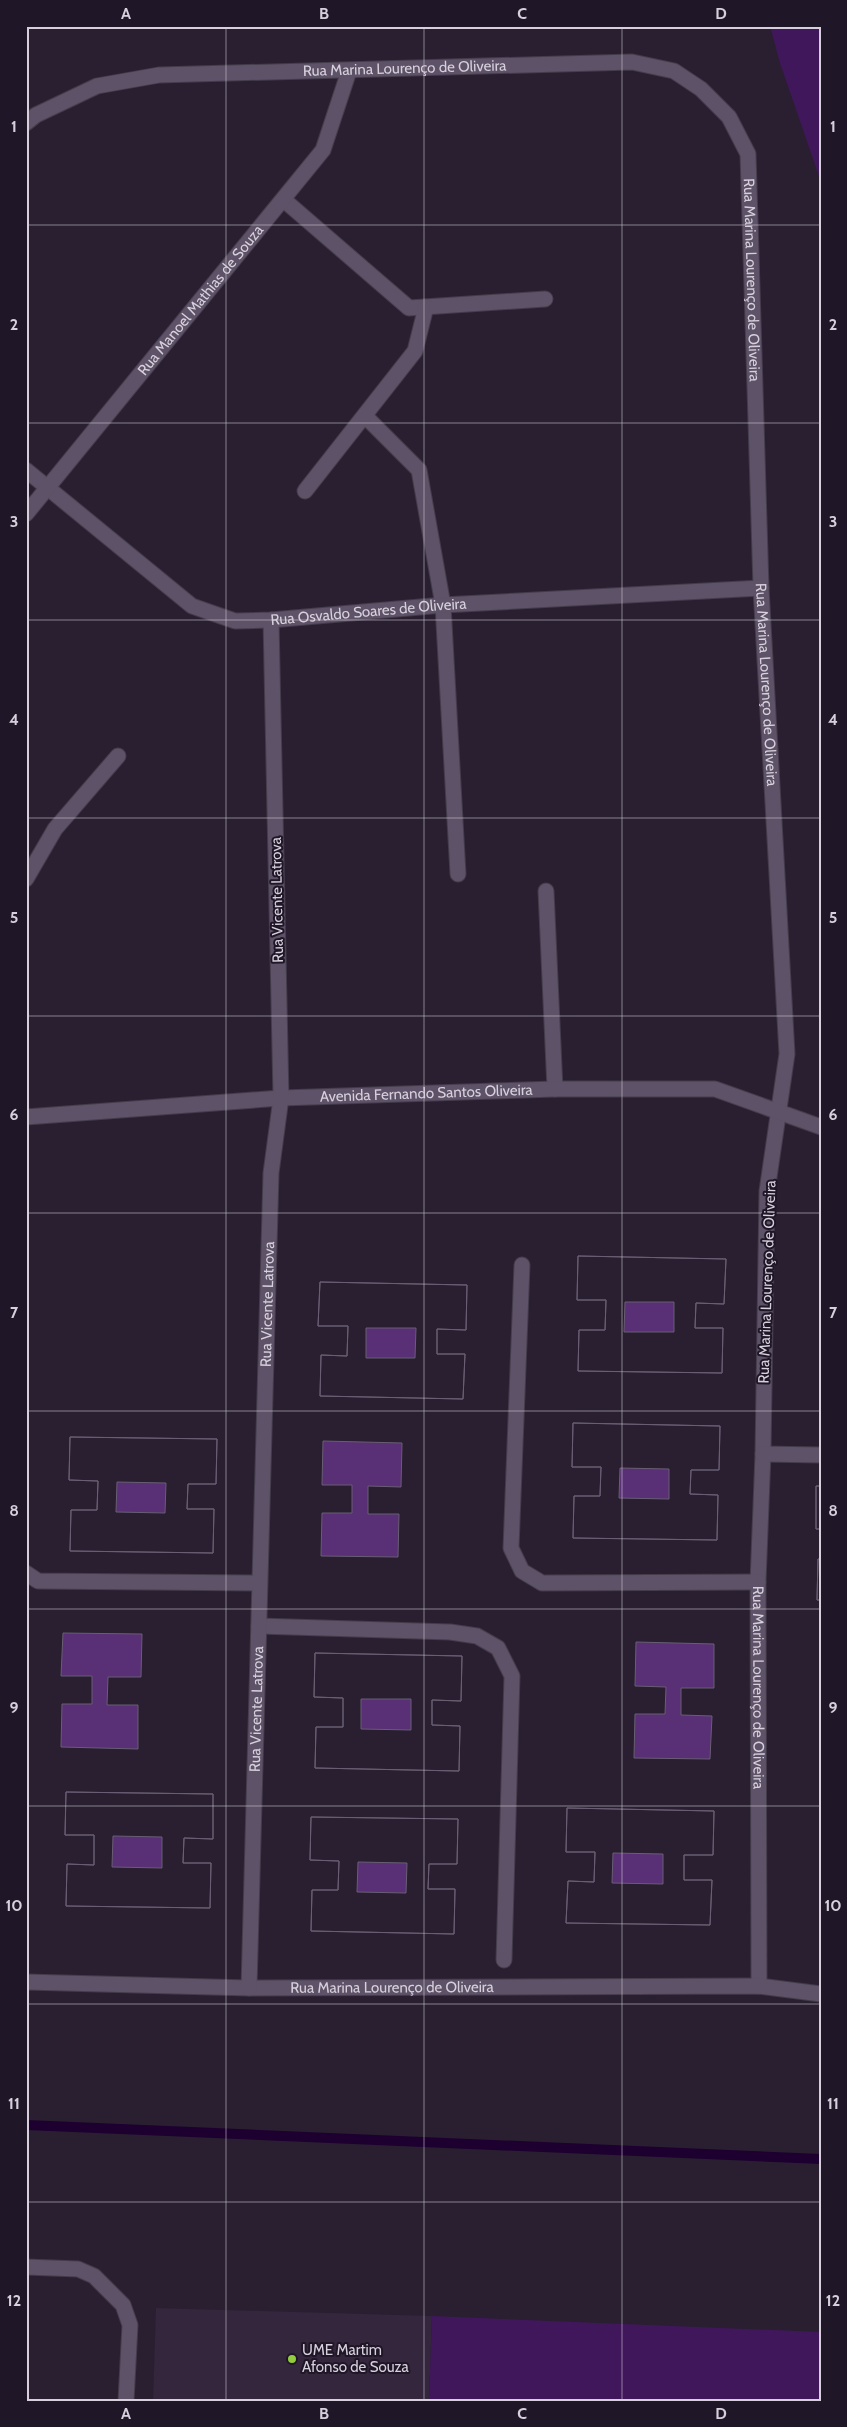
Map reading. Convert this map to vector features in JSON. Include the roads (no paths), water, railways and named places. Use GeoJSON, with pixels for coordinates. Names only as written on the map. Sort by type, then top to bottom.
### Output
{"type":"FeatureCollection","features":[{"type":"Feature","properties":{"kind":"street","name":"Rua Marina Lourenço de Oliveira"},"geometry":{"type":"LineString","coordinates":[[26,123],[36,115],[97,86],[158,75],[632,62],[674,71],[701,89],[729,116],[748,154],[761,588],[788,1054],[767,1191],[763,1454],[758,1582],[759,1986]]}},
{"type":"Feature","properties":{"kind":"street","name":"Rua Manoel Mathias de Souza"},"geometry":{"type":"LineString","coordinates":[[26,514],[323,150],[349,71]]}},
{"type":"Feature","properties":{"kind":"street"},"geometry":{"type":"LineString","coordinates":[[284,200],[409,308],[545,299]]}},
{"type":"Feature","properties":{"kind":"street"},"geometry":{"type":"LineString","coordinates":[[305,491],[415,351],[426,307]]}},
{"type":"Feature","properties":{"kind":"street"},"geometry":{"type":"LineString","coordinates":[[365,416],[419,470],[443,605],[458,874]]}},
{"type":"Feature","properties":{"kind":"street","name":"Rua Osvaldo Soares de Oliveira"},"geometry":{"type":"LineString","coordinates":[[26,470],[192,606],[235,621],[271,620],[443,605],[761,588]]}},
{"type":"Feature","properties":{"kind":"street","name":"Rua Vicente Latrova"},"geometry":{"type":"LineString","coordinates":[[249,1988],[271,1173],[281,1098],[271,620]]}},
{"type":"Feature","properties":{"kind":"street"},"geometry":{"type":"LineString","coordinates":[[26,879],[55,829],[118,756]]}},
{"type":"Feature","properties":{"kind":"street"},"geometry":{"type":"LineString","coordinates":[[546,891],[555,1089]]}},
{"type":"Feature","properties":{"kind":"street","name":"Avenida Fernando Santos Oliveira"},"geometry":{"type":"LineString","coordinates":[[26,1117],[281,1098],[555,1089],[715,1089],[821,1127]]}},
{"type":"Feature","properties":{"kind":"street"},"geometry":{"type":"LineString","coordinates":[[522,1265],[511,1548],[522,1571],[542,1583],[758,1582]]}},
{"type":"Feature","properties":{"kind":"street"},"geometry":{"type":"LineString","coordinates":[[763,1454],[821,1455]]}},
{"type":"Feature","properties":{"kind":"street"},"geometry":{"type":"LineString","coordinates":[[26,1573],[38,1581],[259,1582]]}},
{"type":"Feature","properties":{"kind":"street"},"geometry":{"type":"LineString","coordinates":[[259,1626],[450,1632],[477,1636],[498,1648],[512,1676],[504,1960]]}},
{"type":"Feature","properties":{"kind":"street","name":"Rua Marina Lourenço de Oliveira"},"geometry":{"type":"LineString","coordinates":[[26,1982],[249,1988],[759,1986],[821,1994]]}},
{"type":"Feature","properties":{"kind":"street"},"geometry":{"type":"LineString","coordinates":[[26,2267],[78,2269],[94,2276],[123,2305],[130,2325],[126,2401]]}},
{"type":"Feature","properties":{"kind":"waterway"},"geometry":{"type":"LineString","coordinates":[[26,2125],[821,2159]]}},
{"type":"Feature","properties":{"kind":"place","name":"UME Martim Afonso de Souza"},"geometry":{"type":"Point","coordinates":[292,2359]}}]}
